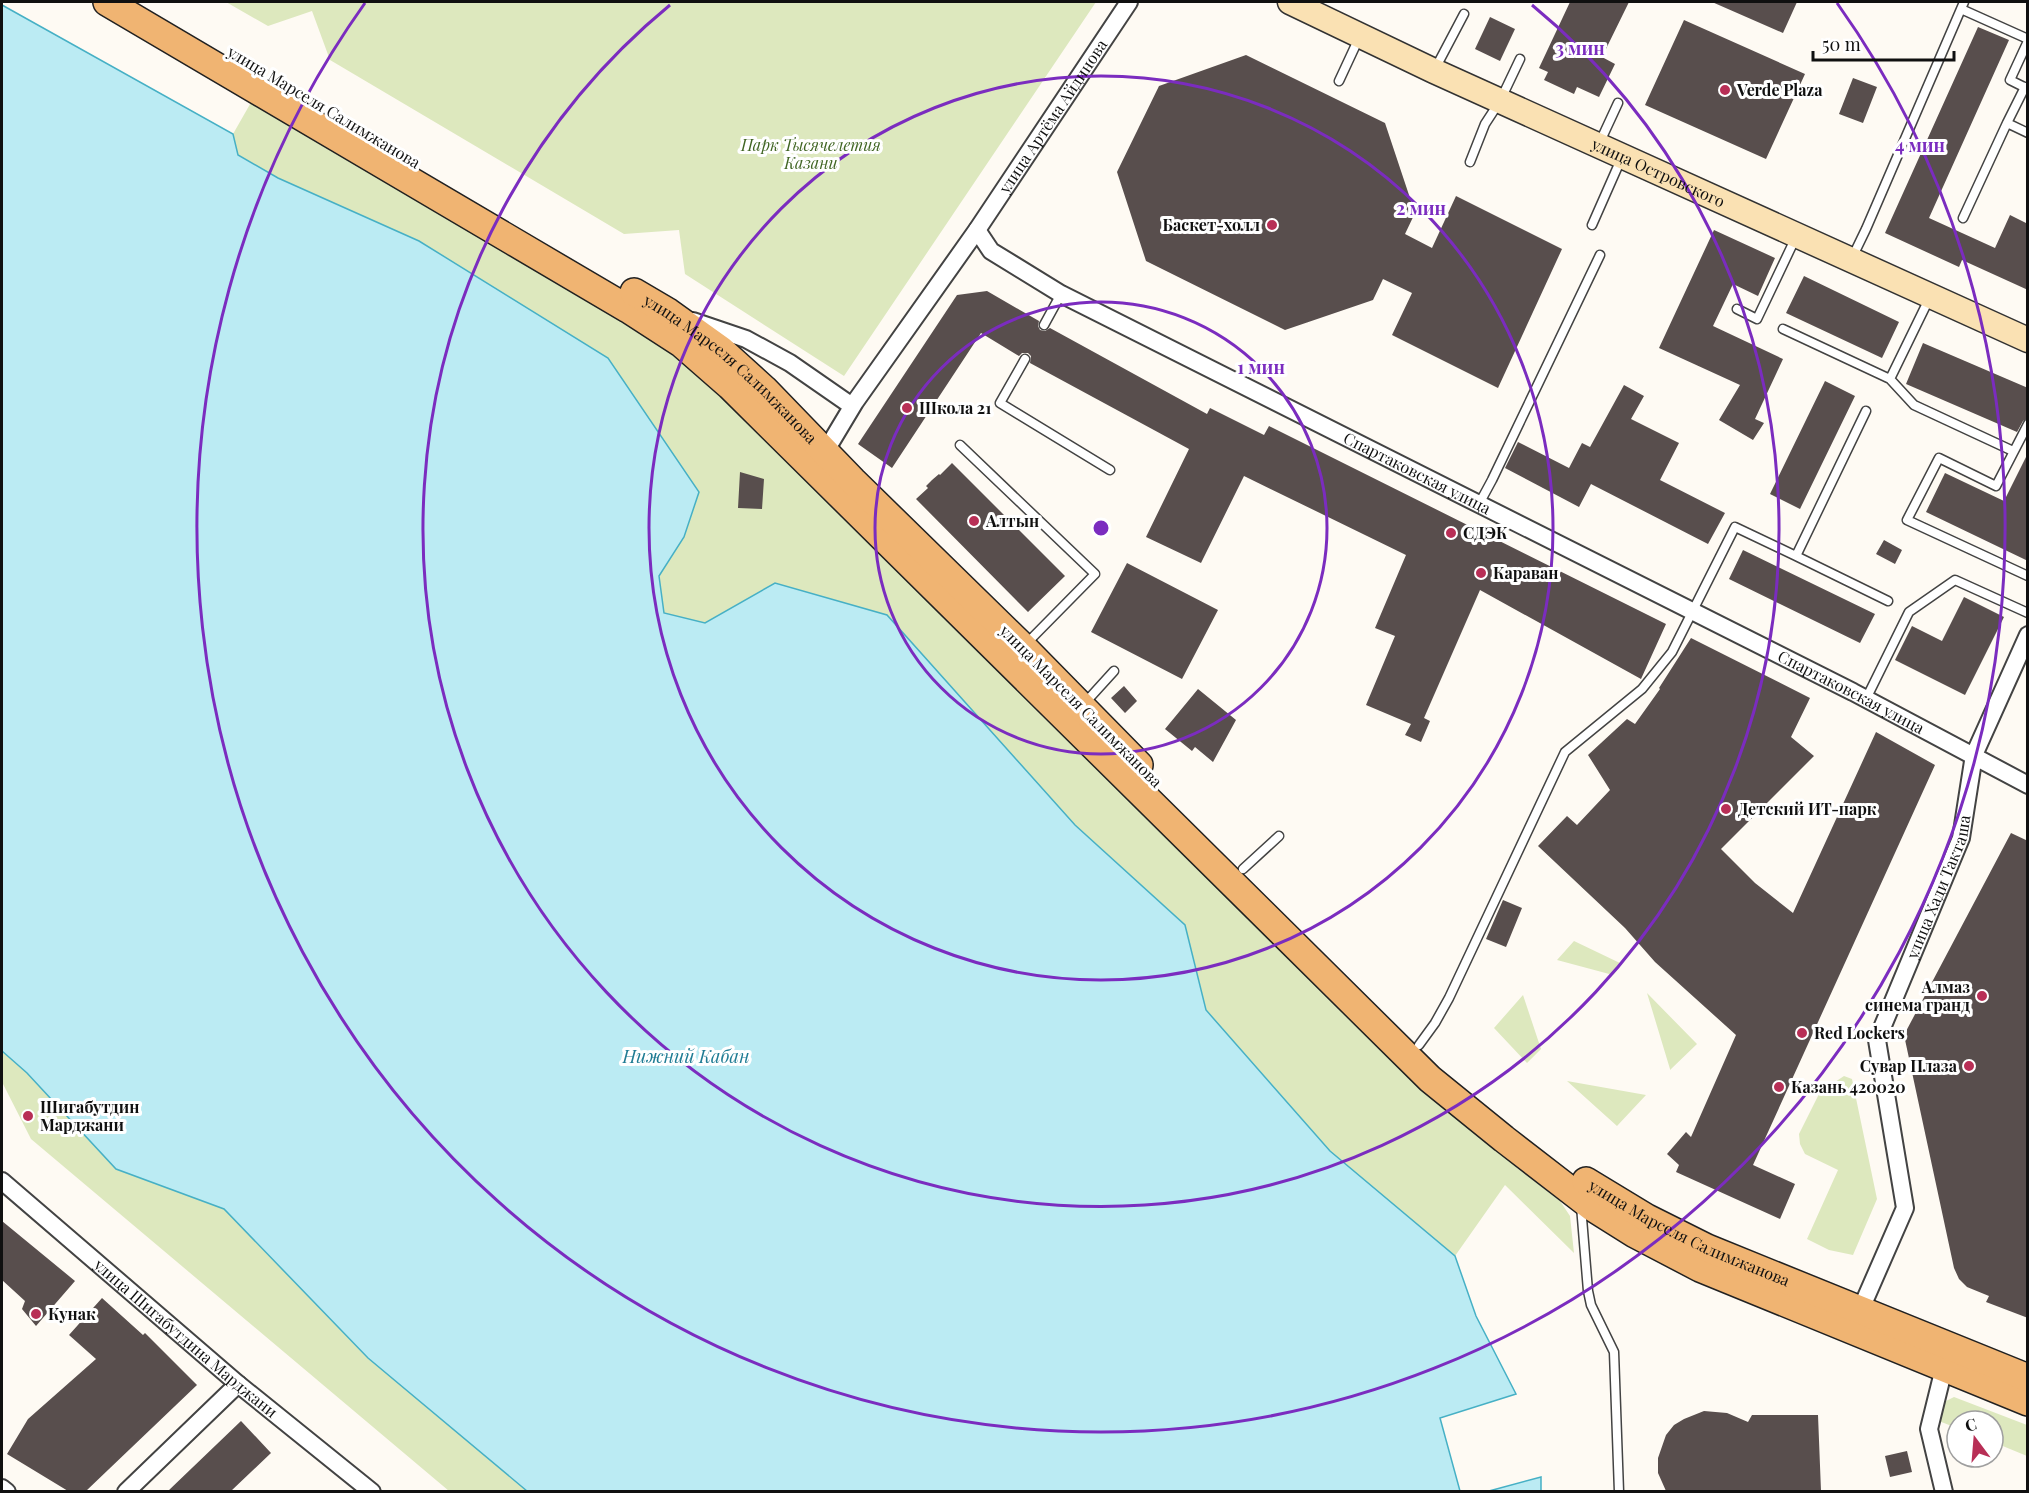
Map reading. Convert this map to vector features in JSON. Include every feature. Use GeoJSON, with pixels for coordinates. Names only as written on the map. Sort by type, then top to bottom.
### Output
{"type":"FeatureCollection","features":[{"type":"Feature","properties":{"kind":"main road"},"geometry":{"type":"LineString","coordinates":[[107,2],[628,309],[682,344],[730,386],[1430,1079],[1580,1197],[1635,1234],[1700,1268],[2028,1402]]}},
{"type":"Feature","properties":{"kind":"main road","name":"улица Марселя Салимжанова"},"geometry":{"type":"LineString","coordinates":[[146,2],[668,312],[721,350],[764,389],[1419,1044],[1485,1103],[1594,1187],[1647,1218],[1707,1248],[2028,1378]]}},
{"type":"Feature","properties":{"kind":"street","name":"улица Артёма Айдинова"},"geometry":{"type":"LineString","coordinates":[[825,452],[852,406],[977,230],[1129,2]]}},
{"type":"Feature","properties":{"kind":"street","name":"улица Островского"},"geometry":{"type":"LineString","coordinates":[[1290,2],[1434,71],[2028,340]]}},
{"type":"Feature","properties":{"kind":"street","name":"Спартаковская улица"},"geometry":{"type":"LineString","coordinates":[[977,230],[991,251],[1062,294],[1866,699],[2028,785]]}},
{"type":"Feature","properties":{"kind":"street"},"geometry":{"type":"LineString","coordinates":[[668,312],[746,339],[790,363],[852,406]]}},
{"type":"Feature","properties":{"kind":"street","name":"улица Хади Такташа"},"geometry":{"type":"LineString","coordinates":[[1860,1311],[1905,1208],[1877,1040],[1961,838],[1974,755],[2028,635]]}},
{"type":"Feature","properties":{"kind":"street","name":"улица Шигабутдина Марджани"},"geometry":{"type":"LineString","coordinates":[[2,1181],[238,1384],[372,1491]]}},
{"type":"Feature","properties":{"kind":"street"},"geometry":{"type":"LineString","coordinates":[[1944,1368],[1929,1429],[1944,1491]]}},
{"type":"Feature","properties":{"kind":"street"},"geometry":{"type":"LineString","coordinates":[[126,1491],[238,1384]]}},
{"type":"Feature","properties":{"kind":"street"},"geometry":{"type":"LineString","coordinates":[[2,1488],[7,1491]]}},
{"type":"Feature","properties":{"kind":"lane"},"geometry":{"type":"LineString","coordinates":[[1850,261],[1866,229],[1962,5],[2028,40],[2010,80],[2026,88],[2007,123],[1963,218]]}},
{"type":"Feature","properties":{"kind":"lane"},"geometry":{"type":"LineString","coordinates":[[1434,71],[1464,14]]}},
{"type":"Feature","properties":{"kind":"lane"},"geometry":{"type":"LineString","coordinates":[[1339,81],[1360,35]]}},
{"type":"Feature","properties":{"kind":"lane"},"geometry":{"type":"LineString","coordinates":[[1470,162],[1485,124],[1500,101],[1520,59]]}},
{"type":"Feature","properties":{"kind":"lane"},"geometry":{"type":"LineString","coordinates":[[1598,146],[1618,103]]}},
{"type":"Feature","properties":{"kind":"lane"},"geometry":{"type":"LineString","coordinates":[[2007,123],[2028,133]]}},
{"type":"Feature","properties":{"kind":"lane"},"geometry":{"type":"LineString","coordinates":[[1592,225],[1622,157]]}},
{"type":"Feature","properties":{"kind":"lane"},"geometry":{"type":"LineString","coordinates":[[1737,309],[1757,319],[1796,236]]}},
{"type":"Feature","properties":{"kind":"lane"},"geometry":{"type":"LineString","coordinates":[[1479,504],[1600,255]]}},
{"type":"Feature","properties":{"kind":"lane"},"geometry":{"type":"LineString","coordinates":[[1044,325],[1062,294]]}},
{"type":"Feature","properties":{"kind":"lane"},"geometry":{"type":"LineString","coordinates":[[1890,380],[1930,297]]}},
{"type":"Feature","properties":{"kind":"lane"},"geometry":{"type":"LineString","coordinates":[[1783,329],[1890,380],[1914,405],[2013,451]]}},
{"type":"Feature","properties":{"kind":"lane"},"geometry":{"type":"LineString","coordinates":[[1025,359],[1000,403],[1110,470]]}},
{"type":"Feature","properties":{"kind":"lane"},"geometry":{"type":"LineString","coordinates":[[1796,556],[1866,411]]}},
{"type":"Feature","properties":{"kind":"lane"},"geometry":{"type":"LineString","coordinates":[[2028,424],[1996,486],[1939,458],[1906,520],[2028,576]]}},
{"type":"Feature","properties":{"kind":"lane"},"geometry":{"type":"LineString","coordinates":[[960,445],[1095,574],[1023,647]]}},
{"type":"Feature","properties":{"kind":"lane"},"geometry":{"type":"LineString","coordinates":[[1419,1044],[1435,1023],[1449,998],[1565,752],[1642,689],[1672,652],[1735,527],[1888,600]]}},
{"type":"Feature","properties":{"kind":"lane"},"geometry":{"type":"LineString","coordinates":[[1866,699],[1909,612],[1955,580],[2028,613]]}},
{"type":"Feature","properties":{"kind":"lane"},"geometry":{"type":"LineString","coordinates":[[1082,706],[1114,671]]}},
{"type":"Feature","properties":{"kind":"lane"},"geometry":{"type":"LineString","coordinates":[[1243,869],[1279,836]]}},
{"type":"Feature","properties":{"kind":"lane"},"geometry":{"type":"LineString","coordinates":[[1580,1197],[1591,1305],[1614,1352],[1619,1491]]}},
{"type":"Feature","properties":{"kind":"green space","name":"Парк Тысячелетия Казани"},"geometry":{"type":"Polygon","coordinates":[[[226,2],[1096,2],[844,376],[685,274],[679,230],[624,234],[330,60],[312,11],[268,26],[226,2]]]}},
{"type":"Feature","properties":{"kind":"green space"},"geometry":{"type":"Polygon","coordinates":[[[253,99],[571,284],[680,359],[772,437],[1087,759],[1229,898],[1517,1168],[1560,1201],[1570,1216],[1574,1253],[1505,1185],[1455,1256],[1330,1151],[1206,1010],[1185,925],[1075,825],[775,583],[705,623],[664,613],[659,576],[684,537],[608,358],[419,241],[278,178],[238,155],[233,134],[253,99]]]}},
{"type":"Feature","properties":{"kind":"green space"},"geometry":{"type":"Polygon","coordinates":[[[1574,941],[1622,964],[1613,975],[1557,960],[1574,941]]]}},
{"type":"Feature","properties":{"kind":"green space"},"geometry":{"type":"Polygon","coordinates":[[[1647,993],[1697,1044],[1670,1070],[1670,1069],[1647,993]]]}},
{"type":"Feature","properties":{"kind":"green space"},"geometry":{"type":"Polygon","coordinates":[[[1523,995],[1541,1049],[1527,1063],[1494,1028],[1523,995]]]}},
{"type":"Feature","properties":{"kind":"green space"},"geometry":{"type":"Polygon","coordinates":[[[2,1051],[27,1073],[116,1169],[224,1209],[368,1358],[527,1491],[449,1491],[31,1139],[2,1082],[2,1051]]]}},
{"type":"Feature","properties":{"kind":"green space"},"geometry":{"type":"Polygon","coordinates":[[[1844,1076],[1852,1079],[1877,1199],[1853,1255],[1829,1250],[1807,1239],[1838,1170],[1805,1154],[1800,1144],[1799,1134],[1820,1092],[1844,1076]]]}},
{"type":"Feature","properties":{"kind":"green space"},"geometry":{"type":"Polygon","coordinates":[[[1567,1081],[1646,1095],[1617,1126],[1567,1081]]]}},
{"type":"Feature","properties":{"kind":"green space"},"geometry":{"type":"Polygon","coordinates":[[[1954,1397],[1985,1409],[1945,1409],[1945,1423],[1936,1420],[1942,1403],[1954,1397]]]}},
{"type":"Feature","properties":{"kind":"green space"},"geometry":{"type":"Polygon","coordinates":[[[2005,1417],[2027,1425],[2027,1456],[2005,1447],[2005,1417]]]}},
{"type":"Feature","properties":{"kind":"water","name":"Нижний Кабан"},"geometry":{"type":"Polygon","coordinates":[[[2,5],[233,134],[238,155],[278,178],[419,241],[608,358],[699,492],[684,537],[659,576],[664,613],[705,623],[775,583],[887,615],[1075,825],[1185,925],[1206,1010],[1330,1151],[1455,1256],[1476,1316],[1516,1394],[1440,1418],[1460,1491],[527,1491],[368,1358],[224,1209],[116,1169],[27,1073],[2,1051],[2,5]]]}},
{"type":"Feature","properties":{"kind":"water"},"geometry":{"type":"Polygon","coordinates":[[[1541,1477],[1541,1491],[1489,1491],[1541,1477]]]}},
{"type":"Feature","properties":{"kind":"building"},"geometry":{"type":"Polygon","coordinates":[[[1570,2],[1629,2],[1602,57],[1615,64],[1599,97],[1577,87],[1574,94],[1544,80],[1548,72],[1539,68],[1570,2]]]}},
{"type":"Feature","properties":{"kind":"building"},"geometry":{"type":"Polygon","coordinates":[[[1712,2],[1797,2],[1783,33],[1712,2]]]}},
{"type":"Feature","properties":{"kind":"building"},"geometry":{"type":"Polygon","coordinates":[[[1490,17],[1515,29],[1500,61],[1475,49],[1490,17]]]}},
{"type":"Feature","properties":{"kind":"building","name":"Verde Plaza"},"geometry":{"type":"Polygon","coordinates":[[[1684,20],[1805,74],[1766,159],[1645,105],[1684,20]]]}},
{"type":"Feature","properties":{"kind":"building"},"geometry":{"type":"Polygon","coordinates":[[[1978,27],[2009,40],[1929,218],[1995,248],[2010,215],[2028,224],[2028,290],[1962,260],[1959,267],[1885,233],[1978,27]]]}},
{"type":"Feature","properties":{"kind":"building","name":"Баскет-холл"},"geometry":{"type":"Polygon","coordinates":[[[1246,55],[1385,123],[1415,213],[1405,234],[1432,248],[1456,196],[1562,249],[1498,388],[1392,335],[1412,293],[1383,279],[1373,300],[1285,330],[1146,261],[1117,172],[1159,86],[1246,55]]]}},
{"type":"Feature","properties":{"kind":"building"},"geometry":{"type":"Polygon","coordinates":[[[1853,78],[1877,87],[1863,123],[1839,114],[1853,78]]]}},
{"type":"Feature","properties":{"kind":"building"},"geometry":{"type":"Polygon","coordinates":[[[1714,230],[1775,258],[1758,296],[1733,284],[1713,326],[1783,359],[1755,419],[1764,423],[1753,440],[1719,420],[1740,385],[1659,348],[1714,230]]]}},
{"type":"Feature","properties":{"kind":"building"},"geometry":{"type":"Polygon","coordinates":[[[1804,276],[1899,322],[1882,358],[1786,313],[1804,276]]]}},
{"type":"Feature","properties":{"kind":"building","name":"Караван"},"geometry":{"type":"Polygon","coordinates":[[[987,291],[1039,321],[1040,330],[1045,331],[1050,328],[1207,414],[1210,408],[1264,435],[1269,426],[1666,624],[1641,679],[1480,590],[1424,718],[1430,721],[1421,742],[1405,735],[1411,724],[1366,705],[1395,636],[1375,628],[1406,555],[1244,476],[1201,563],[1146,537],[1189,449],[1030,363],[1031,356],[1028,353],[1022,353],[1019,356],[981,333],[892,468],[858,444],[957,295],[987,291]]]}},
{"type":"Feature","properties":{"kind":"building"},"geometry":{"type":"Polygon","coordinates":[[[1923,343],[2028,388],[2028,418],[2023,421],[2017,432],[1906,384],[1923,343]]]}},
{"type":"Feature","properties":{"kind":"building"},"geometry":{"type":"Polygon","coordinates":[[[1825,381],[1855,396],[1800,509],[1770,494],[1825,381]]]}},
{"type":"Feature","properties":{"kind":"building"},"geometry":{"type":"Polygon","coordinates":[[[1624,385],[1644,396],[1631,419],[1679,443],[1660,480],[1725,513],[1708,544],[1591,484],[1579,507],[1505,468],[1518,442],[1569,468],[1582,443],[1590,447],[1624,385]]]}},
{"type":"Feature","properties":{"kind":"building"},"geometry":{"type":"Polygon","coordinates":[[[2028,453],[2028,561],[1926,512],[1945,473],[2004,501],[2028,453]]]}},
{"type":"Feature","properties":{"kind":"building","name":"Алтын"},"geometry":{"type":"Polygon","coordinates":[[[952,463],[1065,576],[1028,612],[916,499],[928,488],[926,486],[932,480],[952,463]]]}},
{"type":"Feature","properties":{"kind":"building"},"geometry":{"type":"Polygon","coordinates":[[[740,472],[764,479],[762,509],[738,508],[740,472]]]}},
{"type":"Feature","properties":{"kind":"building"},"geometry":{"type":"Polygon","coordinates":[[[1884,540],[1902,550],[1895,564],[1876,554],[1884,540]]]}},
{"type":"Feature","properties":{"kind":"building"},"geometry":{"type":"Polygon","coordinates":[[[1743,550],[1875,614],[1860,643],[1729,579],[1743,550]]]}},
{"type":"Feature","properties":{"kind":"building"},"geometry":{"type":"Polygon","coordinates":[[[1127,563],[1218,610],[1182,679],[1091,632],[1127,563]]]}},
{"type":"Feature","properties":{"kind":"building"},"geometry":{"type":"Polygon","coordinates":[[[1964,597],[2004,617],[1965,695],[1895,660],[1912,626],[1942,641],[1964,597]]]}},
{"type":"Feature","properties":{"kind":"building"},"geometry":{"type":"Polygon","coordinates":[[[1691,638],[1810,698],[1791,737],[1814,756],[1721,849],[1755,883],[1793,913],[1876,732],[1935,765],[1753,1165],[1795,1184],[1780,1219],[1676,1172],[1679,1165],[1667,1154],[1686,1132],[1691,1137],[1736,1035],[1655,962],[1625,928],[1538,846],[1567,816],[1577,825],[1610,790],[1588,755],[1627,719],[1635,724],[1660,689],[1691,638]]]}},
{"type":"Feature","properties":{"kind":"building"},"geometry":{"type":"Polygon","coordinates":[[[1124,686],[1137,701],[1125,713],[1111,698],[1124,686]]]}},
{"type":"Feature","properties":{"kind":"building"},"geometry":{"type":"Polygon","coordinates":[[[1198,689],[1236,720],[1213,762],[1195,747],[1192,751],[1165,729],[1198,689]]]}},
{"type":"Feature","properties":{"kind":"building","name":"Сувар Плаза"},"geometry":{"type":"Polygon","coordinates":[[[2011,833],[2028,841],[2028,1318],[1986,1302],[1989,1296],[1967,1287],[1959,1279],[1954,1268],[1904,1035],[2011,833]]]}},
{"type":"Feature","properties":{"kind":"building"},"geometry":{"type":"Polygon","coordinates":[[[1503,900],[1522,908],[1506,947],[1486,939],[1503,900]]]}},
{"type":"Feature","properties":{"kind":"building"},"geometry":{"type":"Polygon","coordinates":[[[2,1221],[75,1281],[36,1326],[22,1309],[25,1301],[2,1280],[2,1221]]]}},
{"type":"Feature","properties":{"kind":"building"},"geometry":{"type":"Polygon","coordinates":[[[102,1298],[143,1335],[145,1333],[197,1385],[86,1491],[68,1491],[7,1454],[28,1419],[96,1359],[69,1335],[102,1298]]]}},
{"type":"Feature","properties":{"kind":"building"},"geometry":{"type":"Polygon","coordinates":[[[1704,1411],[1727,1413],[1748,1422],[1752,1415],[1818,1415],[1821,1491],[1666,1491],[1658,1473],[1658,1458],[1666,1435],[1674,1425],[1704,1411]]]}},
{"type":"Feature","properties":{"kind":"building"},"geometry":{"type":"Polygon","coordinates":[[[241,1421],[271,1453],[231,1491],[168,1491],[241,1421]]]}},
{"type":"Feature","properties":{"kind":"building"},"geometry":{"type":"Polygon","coordinates":[[[1907,1451],[1912,1472],[1890,1477],[1885,1456],[1907,1451]]]}},
{"type":"Feature","properties":{"kind":"place","name":"Verde Plaza"},"geometry":{"type":"Point","coordinates":[1725,90]}},
{"type":"Feature","properties":{"kind":"place","name":"Баскет-холл"},"geometry":{"type":"Point","coordinates":[1272,225]}},
{"type":"Feature","properties":{"kind":"place","name":"Школа 21"},"geometry":{"type":"Point","coordinates":[907,408]}},
{"type":"Feature","properties":{"kind":"place","name":"Алтын"},"geometry":{"type":"Point","coordinates":[974,521]}},
{"type":"Feature","properties":{"kind":"place","name":"СДЭК"},"geometry":{"type":"Point","coordinates":[1451,533]}},
{"type":"Feature","properties":{"kind":"place","name":"Караван"},"geometry":{"type":"Point","coordinates":[1481,573]}},
{"type":"Feature","properties":{"kind":"place","name":"Детский ИТ-парк"},"geometry":{"type":"Point","coordinates":[1726,809]}},
{"type":"Feature","properties":{"kind":"place","name":"Алмаз синема гранд"},"geometry":{"type":"Point","coordinates":[1982,996]}},
{"type":"Feature","properties":{"kind":"place","name":"Red Lockers"},"geometry":{"type":"Point","coordinates":[1802,1033]}},
{"type":"Feature","properties":{"kind":"place","name":"Сувар Плаза"},"geometry":{"type":"Point","coordinates":[1969,1066]}},
{"type":"Feature","properties":{"kind":"place","name":"Казань 420020"},"geometry":{"type":"Point","coordinates":[1779,1087]}},
{"type":"Feature","properties":{"kind":"place","name":"Шигабутдин Марджани"},"geometry":{"type":"Point","coordinates":[28,1116]}},
{"type":"Feature","properties":{"kind":"place","name":"Кунак"},"geometry":{"type":"Point","coordinates":[36,1314]}}]}
